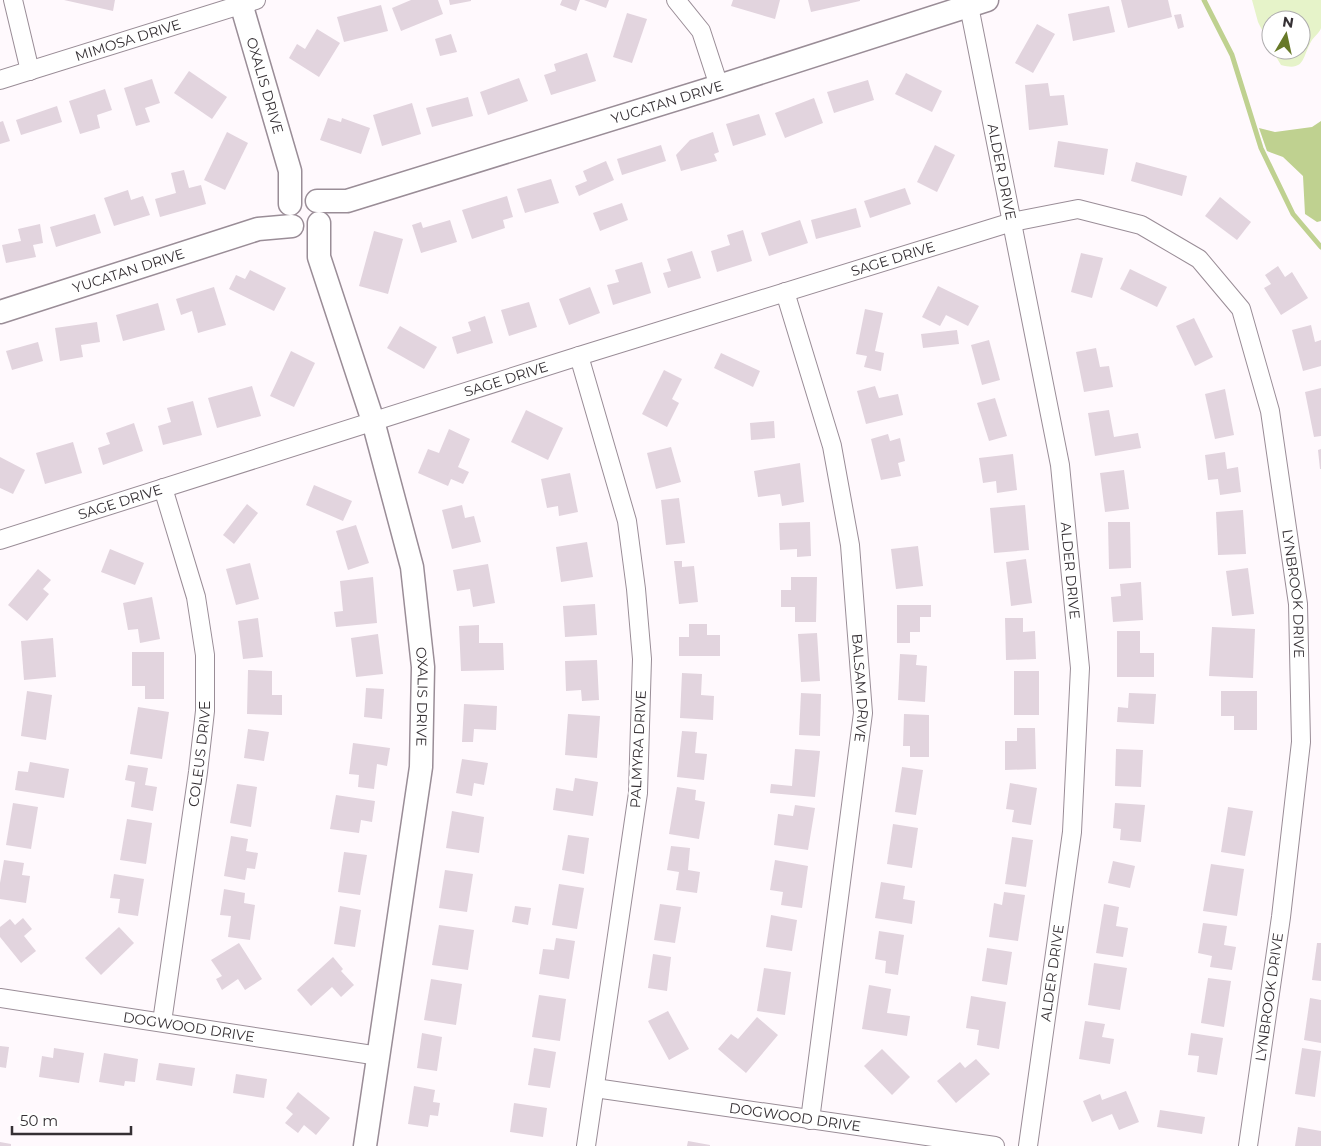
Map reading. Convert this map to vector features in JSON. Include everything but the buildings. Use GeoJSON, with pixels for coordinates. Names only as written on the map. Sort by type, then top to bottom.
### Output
{"type":"FeatureCollection","features":[{"type":"Feature","properties":{"kind":"street"},"geometry":{"type":"LineString","coordinates":[[14,0],[30,71]]}},
{"type":"Feature","properties":{"kind":"street"},"geometry":{"type":"LineString","coordinates":[[676,0],[701,31],[719,86]]}},
{"type":"Feature","properties":{"kind":"street","name":"MIMOSA DRIVE"},"geometry":{"type":"LineString","coordinates":[[0,80],[246,2]]}},
{"type":"Feature","properties":{"kind":"street","name":"OXALIS DRIVE"},"geometry":{"type":"LineString","coordinates":[[246,2],[290,172],[373,421],[412,567],[423,666],[421,766],[366,1146]]}},
{"type":"Feature","properties":{"kind":"street","name":"YUCATAN DRIVE"},"geometry":{"type":"LineString","coordinates":[[0,312],[304,213],[719,86],[974,2]]}},
{"type":"Feature","properties":{"kind":"street","name":"ALDER DRIVE"},"geometry":{"type":"LineString","coordinates":[[974,2],[1012,222],[1060,465],[1080,668],[1072,832],[1028,1146]]}},
{"type":"Feature","properties":{"kind":"street","name":"LYNBROOK DRIVE"},"geometry":{"type":"LineString","coordinates":[[1012,222],[1078,209],[1141,225],[1199,259],[1241,310],[1270,411],[1298,604],[1301,742],[1281,917],[1248,1146]]}},
{"type":"Feature","properties":{"kind":"street","name":"SAGE DRIVE"},"geometry":{"type":"LineString","coordinates":[[0,540],[579,356],[1012,222]]}},
{"type":"Feature","properties":{"kind":"street","name":"BALSAM DRIVE"},"geometry":{"type":"LineString","coordinates":[[786,292],[832,446],[850,545],[863,713],[810,1120]]}},
{"type":"Feature","properties":{"kind":"street","name":"PALMYRA DRIVE"},"geometry":{"type":"LineString","coordinates":[[579,356],[627,522],[636,588],[642,659],[638,793],[586,1146]]}},
{"type":"Feature","properties":{"kind":"street","name":"COLEUS DRIVE"},"geometry":{"type":"LineString","coordinates":[[162,1022],[205,711],[205,655],[196,597],[163,488]]}},
{"type":"Feature","properties":{"kind":"street","name":"DOGWOOD DRIVE"},"geometry":{"type":"LineString","coordinates":[[0,998],[379,1056]]}},
{"type":"Feature","properties":{"kind":"street","name":"DOGWOOD DRIVE"},"geometry":{"type":"LineString","coordinates":[[595,1088],[995,1146]]}},
{"type":"Feature","properties":{"kind":"shaded area"},"geometry":{"type":"Polygon","coordinates":[[[1252,0],[1321,0],[1321,28],[1311,42],[1311,10],[1261,10],[1261,28],[1252,0]]]}},
{"type":"Feature","properties":{"kind":"shaded area"},"geometry":{"type":"Polygon","coordinates":[[[1278,60],[1302,60],[1295,66],[1281,65],[1278,60]]]}},
{"type":"Feature","properties":{"kind":"shaded area"},"geometry":{"type":"Polygon","coordinates":[[[1321,121],[1321,221],[1317,222],[1305,214],[1303,176],[1283,157],[1267,151],[1259,128],[1275,132],[1312,127],[1321,121]]]}},
{"type":"Feature","properties":{"kind":"waterway"},"geometry":{"type":"LineString","coordinates":[[1204,0],[1232,55],[1261,148],[1293,214],[1321,247]]}}]}
